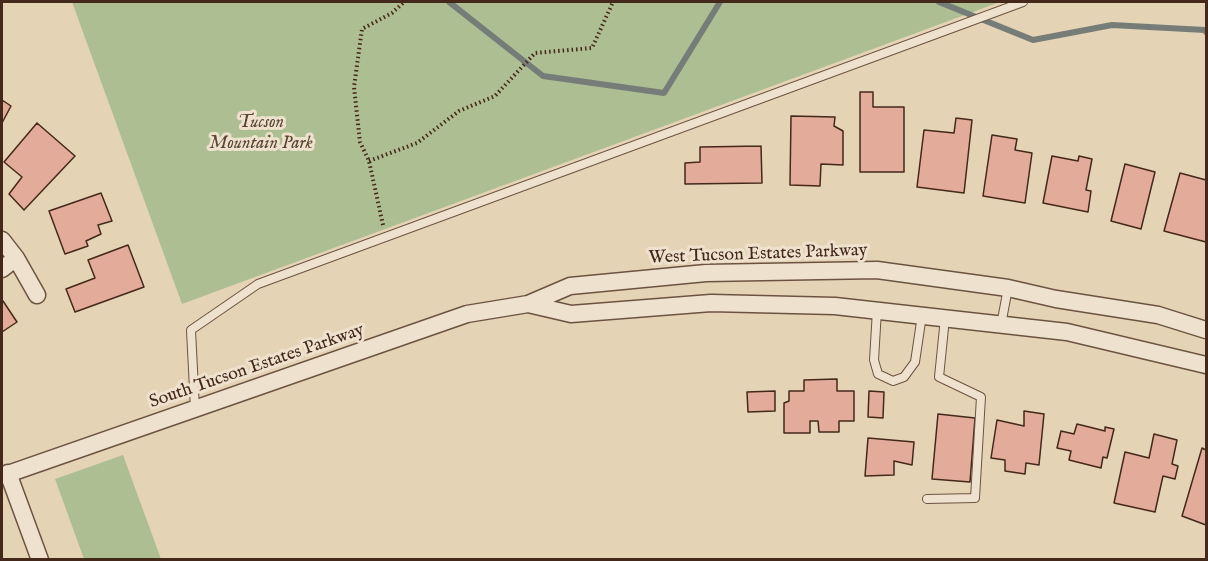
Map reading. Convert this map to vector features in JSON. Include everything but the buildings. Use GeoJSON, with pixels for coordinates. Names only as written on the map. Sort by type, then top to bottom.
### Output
{"type":"FeatureCollection","features":[{"type":"Feature","properties":{"kind":"street"},"geometry":{"type":"LineString","coordinates":[[2,240],[16,258],[37,295]]}},
{"type":"Feature","properties":{"kind":"street"},"geometry":{"type":"LineString","coordinates":[[2,269],[16,258]]}},
{"type":"Feature","properties":{"kind":"street","name":"West Tucson Estates Parkway"},"geometry":{"type":"LineString","coordinates":[[528,304],[570,286],[706,273],[877,270],[1008,288],[1056,299],[1158,315],[1206,330]]}},
{"type":"Feature","properties":{"kind":"street"},"geometry":{"type":"LineString","coordinates":[[528,304],[571,314],[711,303],[835,306],[1067,332],[1206,365]]}},
{"type":"Feature","properties":{"kind":"street","name":"South Tucson Estates Parkway"},"geometry":{"type":"LineString","coordinates":[[5,475],[467,314],[528,304]]}},
{"type":"Feature","properties":{"kind":"street"},"geometry":{"type":"LineString","coordinates":[[5,475],[40,560]]}},
{"type":"Feature","properties":{"kind":"lane"},"geometry":{"type":"LineString","coordinates":[[195,409],[191,330],[258,284],[1023,2]]}},
{"type":"Feature","properties":{"kind":"lane"},"geometry":{"type":"LineString","coordinates":[[1001,325],[1008,288]]}},
{"type":"Feature","properties":{"kind":"lane"},"geometry":{"type":"LineString","coordinates":[[877,310],[874,360],[878,374],[893,381],[904,377],[915,362],[922,315]]}},
{"type":"Feature","properties":{"kind":"lane"},"geometry":{"type":"LineString","coordinates":[[927,499],[975,498],[981,398],[939,377],[945,317]]}},
{"type":"Feature","properties":{"kind":"path"},"geometry":{"type":"LineString","coordinates":[[386,236],[369,161],[360,142],[354,87],[362,29],[392,13],[404,2]]}},
{"type":"Feature","properties":{"kind":"path"},"geometry":{"type":"LineString","coordinates":[[369,161],[417,143],[459,111],[495,96],[535,53],[592,48],[613,2]]}},
{"type":"Feature","properties":{"kind":"green space","name":"Tucson Mountain Park"},"geometry":{"type":"Polygon","coordinates":[[[72,2],[1000,2],[182,304],[72,2]]]}},
{"type":"Feature","properties":{"kind":"green space"},"geometry":{"type":"Polygon","coordinates":[[[123,455],[161,559],[84,559],[55,479],[123,455]]]}},
{"type":"Feature","properties":{"kind":"waterway"},"geometry":{"type":"LineString","coordinates":[[449,2],[543,76],[664,93],[720,2]]}},
{"type":"Feature","properties":{"kind":"waterway"},"geometry":{"type":"LineString","coordinates":[[939,2],[1033,40],[1112,25],[1205,30],[1206,32]]}}]}
